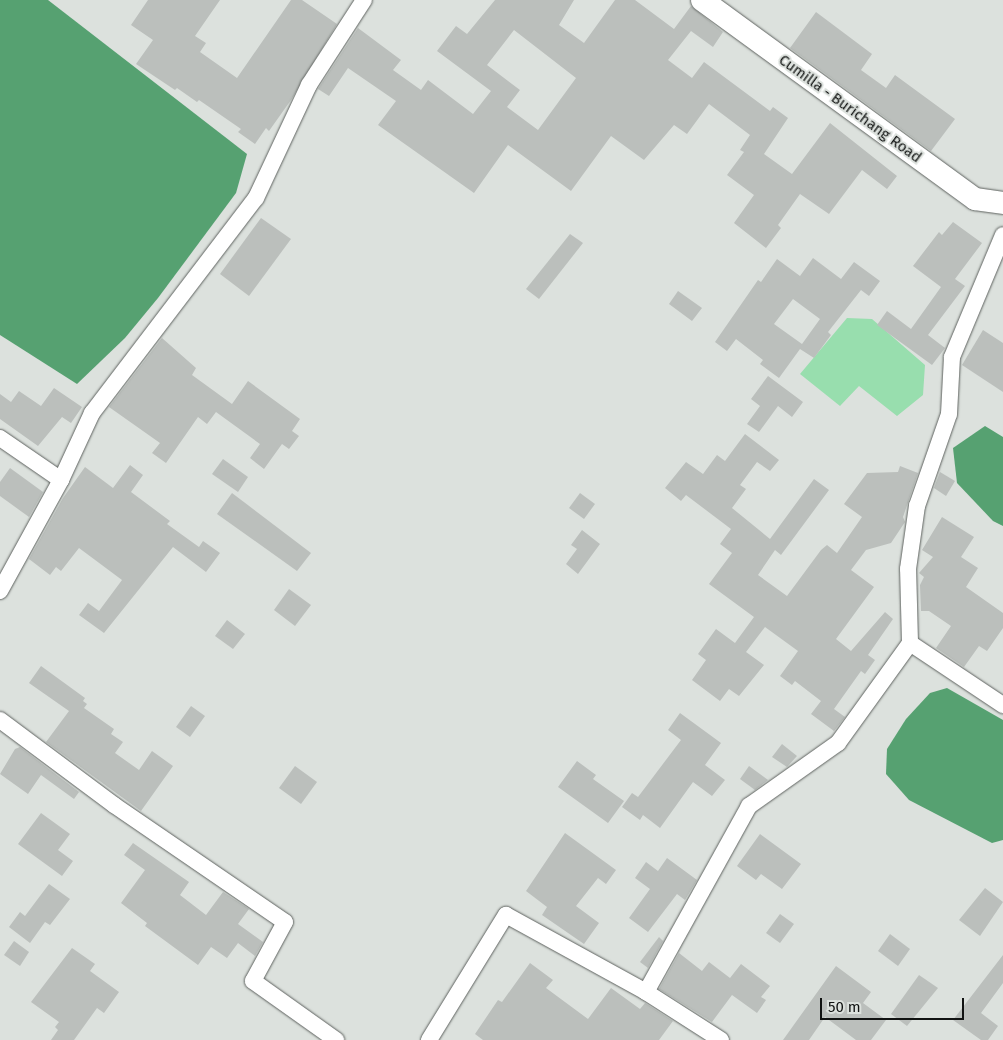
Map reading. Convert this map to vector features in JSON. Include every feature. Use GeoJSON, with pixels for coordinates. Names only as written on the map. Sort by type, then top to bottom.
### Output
{"type":"FeatureCollection","features":[{"type":"Feature","properties":{"kind":"main road","name":"Cumilla - Burichang Road"},"geometry":{"type":"LineString","coordinates":[[702,0],[975,200],[1003,202]]}},
{"type":"Feature","properties":{"kind":"street"},"geometry":{"type":"LineString","coordinates":[[0,591],[61,480],[92,413],[256,198],[309,85],[364,0]]}},
{"type":"Feature","properties":{"kind":"street"},"geometry":{"type":"LineString","coordinates":[[646,992],[749,806],[838,742],[910,642],[908,569],[917,506],[949,414],[952,357],[1003,235]]}},
{"type":"Feature","properties":{"kind":"street"},"geometry":{"type":"LineString","coordinates":[[0,438],[61,480]]}},
{"type":"Feature","properties":{"kind":"street"},"geometry":{"type":"LineString","coordinates":[[910,642],[1003,705]]}},
{"type":"Feature","properties":{"kind":"street"},"geometry":{"type":"LineString","coordinates":[[0,720],[114,804],[285,922],[253,981],[336,1040]]}},
{"type":"Feature","properties":{"kind":"street"},"geometry":{"type":"LineString","coordinates":[[429,1040],[506,915],[646,992],[721,1040]]}},
{"type":"Feature","properties":{"kind":"shaded area"},"geometry":{"type":"Polygon","coordinates":[[[0,0],[48,0],[247,154],[236,193],[158,298],[125,338],[77,384],[0,335],[0,0]]]}},
{"type":"Feature","properties":{"kind":"shaded area"},"geometry":{"type":"Polygon","coordinates":[[[847,318],[872,319],[925,365],[923,395],[897,416],[859,386],[840,406],[800,374],[847,318]]]}},
{"type":"Feature","properties":{"kind":"shaded area"},"geometry":{"type":"Polygon","coordinates":[[[985,426],[1003,437],[1003,526],[993,521],[957,483],[953,448],[985,426]]]}},
{"type":"Feature","properties":{"kind":"shaded area"},"geometry":{"type":"Polygon","coordinates":[[[947,688],[1003,720],[1003,840],[992,843],[909,800],[886,774],[887,749],[906,719],[930,693],[947,688]]]}},
{"type":"Feature","properties":{"kind":"building"},"geometry":{"type":"Polygon","coordinates":[[[148,0],[220,0],[195,36],[206,43],[200,52],[237,78],[291,0],[302,0],[337,24],[291,100],[269,131],[266,128],[255,144],[238,132],[241,129],[199,100],[197,102],[177,88],[175,90],[136,64],[153,40],[131,25],[148,0]]]}},
{"type":"Feature","properties":{"kind":"building"},"geometry":{"type":"Polygon","coordinates":[[[495,0],[574,0],[559,25],[584,43],[615,0],[635,0],[674,29],[691,6],[723,32],[713,47],[691,31],[668,60],[692,78],[704,62],[770,111],[773,107],[788,118],[764,154],[792,174],[830,123],[897,176],[887,189],[862,170],[829,214],[800,194],[778,225],[781,228],[766,248],[734,223],[754,195],[727,175],[744,152],[740,150],[750,135],[709,104],[687,134],[674,125],[644,160],[611,136],[571,191],[508,145],[474,193],[378,125],[396,101],[348,68],[329,96],[318,89],[358,28],[401,60],[393,70],[421,90],[428,80],[473,114],[491,91],[437,51],[456,26],[467,34],[495,0]],[[514,30],[487,65],[520,90],[507,107],[538,130],[576,78],[514,30]]]}},
{"type":"Feature","properties":{"kind":"building"},"geometry":{"type":"Polygon","coordinates":[[[816,12],[872,54],[861,70],[886,88],[895,75],[955,119],[931,151],[790,48],[816,12]]]}},
{"type":"Feature","properties":{"kind":"building"},"geometry":{"type":"Polygon","coordinates":[[[261,218],[291,239],[249,296],[220,274],[261,218]]]}},
{"type":"Feature","properties":{"kind":"building"},"geometry":{"type":"Polygon","coordinates":[[[953,222],[982,243],[955,279],[965,286],[928,335],[945,348],[932,365],[877,325],[887,311],[911,329],[941,287],[913,266],[939,232],[942,235],[953,222]]]}},
{"type":"Feature","properties":{"kind":"building"},"geometry":{"type":"Polygon","coordinates":[[[570,234],[583,243],[539,299],[526,289],[570,234]]]}},
{"type":"Feature","properties":{"kind":"building"},"geometry":{"type":"Polygon","coordinates":[[[813,258],[841,279],[854,262],[880,281],[869,296],[861,290],[828,332],[831,335],[814,358],[800,349],[779,378],[760,364],[763,360],[736,339],[727,351],[715,342],[758,280],[761,282],[777,259],[800,276],[813,258]],[[793,299],[774,324],[802,344],[820,319],[793,299]]]}},
{"type":"Feature","properties":{"kind":"building"},"geometry":{"type":"Polygon","coordinates":[[[678,291],[702,308],[692,321],[669,304],[678,291]]]}},
{"type":"Feature","properties":{"kind":"building"},"geometry":{"type":"Polygon","coordinates":[[[983,330],[1003,343],[1003,392],[962,365],[983,330]]]}},
{"type":"Feature","properties":{"kind":"building"},"geometry":{"type":"Polygon","coordinates":[[[162,338],[196,368],[192,375],[232,404],[248,381],[300,419],[292,431],[299,436],[289,449],[282,444],[264,469],[250,458],[260,444],[216,412],[207,424],[198,417],[166,463],[152,453],[160,443],[109,407],[162,338]]]}},
{"type":"Feature","properties":{"kind":"building"},"geometry":{"type":"Polygon","coordinates":[[[768,376],[803,402],[792,417],[778,406],[759,432],[747,424],[760,406],[751,399],[768,376]]]}},
{"type":"Feature","properties":{"kind":"building"},"geometry":{"type":"Polygon","coordinates":[[[54,388],[82,407],[71,423],[62,417],[38,446],[0,419],[0,394],[11,402],[19,391],[41,406],[54,388]]]}},
{"type":"Feature","properties":{"kind":"building"},"geometry":{"type":"Polygon","coordinates":[[[745,434],[779,460],[770,471],[757,462],[740,485],[746,489],[732,508],[770,539],[814,479],[829,490],[781,555],[775,550],[758,575],[787,596],[821,550],[827,545],[837,553],[862,517],[844,504],[867,473],[898,472],[900,466],[918,473],[903,517],[905,522],[891,543],[866,550],[851,570],[874,587],[836,639],[851,651],[885,612],[893,619],[868,655],[875,660],[865,674],[861,671],[834,709],[845,717],[834,731],[811,714],[821,701],[795,681],[792,685],[780,676],[798,651],[765,627],[746,652],[764,665],[739,696],[729,689],[720,701],[692,680],[706,660],[698,654],[716,629],[735,643],[754,617],[709,584],[732,553],[720,544],[731,529],[686,495],[681,501],[665,488],[686,462],[703,474],[717,455],[725,461],[745,434]]]}},
{"type":"Feature","properties":{"kind":"building"},"geometry":{"type":"Polygon","coordinates":[[[223,459],[248,477],[238,492],[212,474],[223,459]]]}},
{"type":"Feature","properties":{"kind":"building"},"geometry":{"type":"Polygon","coordinates":[[[130,465],[143,475],[131,492],[170,521],[167,524],[199,547],[203,541],[220,553],[206,572],[173,547],[104,633],[79,615],[88,603],[99,611],[122,580],[79,548],[61,571],[56,567],[50,575],[29,559],[63,498],[85,467],[113,488],[130,465]]]}},
{"type":"Feature","properties":{"kind":"building"},"geometry":{"type":"Polygon","coordinates":[[[10,468],[43,492],[29,517],[0,496],[0,482],[10,468]]]}},
{"type":"Feature","properties":{"kind":"building"},"geometry":{"type":"Polygon","coordinates":[[[940,472],[955,481],[946,496],[934,488],[940,472]]]}},
{"type":"Feature","properties":{"kind":"building"},"geometry":{"type":"Polygon","coordinates":[[[232,493],[311,553],[297,571],[217,514],[232,493]]]}},
{"type":"Feature","properties":{"kind":"building"},"geometry":{"type":"Polygon","coordinates":[[[580,493],[595,504],[584,519],[569,508],[580,493]]]}},
{"type":"Feature","properties":{"kind":"building"},"geometry":{"type":"Polygon","coordinates":[[[942,517],[974,537],[961,557],[978,568],[966,587],[1003,613],[1003,628],[987,651],[979,646],[964,667],[936,648],[951,626],[929,611],[921,611],[920,585],[924,577],[919,573],[933,557],[922,550],[942,517]]]}},
{"type":"Feature","properties":{"kind":"building"},"geometry":{"type":"Polygon","coordinates":[[[582,530],[600,544],[578,574],[566,564],[577,549],[571,545],[582,530]]]}},
{"type":"Feature","properties":{"kind":"building"},"geometry":{"type":"Polygon","coordinates":[[[289,589],[311,605],[295,626],[274,610],[289,589]]]}},
{"type":"Feature","properties":{"kind":"building"},"geometry":{"type":"Polygon","coordinates":[[[227,620],[245,634],[233,649],[215,636],[227,620]]]}},
{"type":"Feature","properties":{"kind":"building"},"geometry":{"type":"Polygon","coordinates":[[[41,666],[85,698],[83,701],[87,704],[84,708],[114,729],[111,734],[123,742],[115,753],[139,770],[152,751],[173,766],[141,811],[46,742],[69,711],[29,683],[41,666]]]}},
{"type":"Feature","properties":{"kind":"building"},"geometry":{"type":"Polygon","coordinates":[[[191,706],[205,716],[190,737],[176,727],[191,706]]]}},
{"type":"Feature","properties":{"kind":"building"},"geometry":{"type":"Polygon","coordinates":[[[680,713],[721,743],[705,765],[725,780],[712,796],[693,782],[660,828],[643,815],[640,820],[622,807],[632,793],[638,797],[681,740],[668,730],[680,713]]]}},
{"type":"Feature","properties":{"kind":"building"},"geometry":{"type":"Polygon","coordinates":[[[782,744],[797,756],[787,767],[772,757],[782,744]]]}},
{"type":"Feature","properties":{"kind":"building"},"geometry":{"type":"Polygon","coordinates":[[[20,747],[79,792],[74,799],[41,775],[28,794],[0,774],[15,749],[20,747]]]}},
{"type":"Feature","properties":{"kind":"building"},"geometry":{"type":"Polygon","coordinates":[[[577,761],[596,775],[593,779],[624,801],[608,823],[558,787],[577,761]]]}},
{"type":"Feature","properties":{"kind":"building"},"geometry":{"type":"Polygon","coordinates":[[[295,766],[317,782],[301,804],[279,788],[295,766]]]}},
{"type":"Feature","properties":{"kind":"building"},"geometry":{"type":"Polygon","coordinates":[[[749,766],[768,780],[755,790],[740,779],[749,766]]]}},
{"type":"Feature","properties":{"kind":"building"},"geometry":{"type":"Polygon","coordinates":[[[41,813],[70,834],[58,850],[73,861],[62,876],[18,844],[41,813]]]}},
{"type":"Feature","properties":{"kind":"building"},"geometry":{"type":"Polygon","coordinates":[[[565,833],[616,870],[606,884],[598,878],[576,906],[599,923],[584,944],[542,915],[547,907],[526,891],[565,833]]]}},
{"type":"Feature","properties":{"kind":"building"},"geometry":{"type":"Polygon","coordinates":[[[760,834],[801,864],[782,889],[761,874],[756,880],[737,866],[760,834]]]}},
{"type":"Feature","properties":{"kind":"building"},"geometry":{"type":"Polygon","coordinates":[[[133,843],[189,882],[180,895],[206,915],[223,892],[249,909],[238,924],[263,942],[255,956],[238,943],[227,958],[211,947],[198,965],[145,926],[147,923],[121,903],[145,870],[124,855],[133,843]]]}},
{"type":"Feature","properties":{"kind":"building"},"geometry":{"type":"Polygon","coordinates":[[[667,858],[697,880],[685,900],[677,894],[648,932],[629,918],[650,889],[635,878],[646,862],[658,871],[667,858]]]}},
{"type":"Feature","properties":{"kind":"building"},"geometry":{"type":"Polygon","coordinates":[[[49,884],[70,899],[50,925],[45,922],[30,943],[9,927],[20,912],[25,916],[49,884]]]}},
{"type":"Feature","properties":{"kind":"building"},"geometry":{"type":"Polygon","coordinates":[[[985,888],[1003,902],[980,936],[959,920],[985,888]]]}},
{"type":"Feature","properties":{"kind":"building"},"geometry":{"type":"Polygon","coordinates":[[[780,914],[794,924],[780,943],[766,933],[780,914]]]}},
{"type":"Feature","properties":{"kind":"building"},"geometry":{"type":"Polygon","coordinates":[[[890,934],[910,949],[898,966],[878,951],[890,934]]]}},
{"type":"Feature","properties":{"kind":"building"},"geometry":{"type":"Polygon","coordinates":[[[659,937],[663,941],[648,968],[640,962],[659,937]]]}},
{"type":"Feature","properties":{"kind":"building"},"geometry":{"type":"Polygon","coordinates":[[[14,941],[29,952],[20,966],[4,955],[14,941]]]}},
{"type":"Feature","properties":{"kind":"building"},"geometry":{"type":"Polygon","coordinates":[[[72,948],[95,964],[90,971],[119,992],[104,1013],[97,1008],[74,1040],[51,1040],[58,1030],[55,1027],[59,1022],[31,1002],[72,948]]]}},
{"type":"Feature","properties":{"kind":"building"},"geometry":{"type":"Polygon","coordinates":[[[679,953],[702,971],[709,962],[730,978],[741,964],[770,986],[761,997],[766,1000],[757,1013],[732,995],[712,1022],[659,989],[679,953]]]}},
{"type":"Feature","properties":{"kind":"building"},"geometry":{"type":"Polygon","coordinates":[[[1003,955],[1003,983],[981,1013],[998,1026],[988,1040],[981,1040],[953,1020],[1003,955]]]}},
{"type":"Feature","properties":{"kind":"building"},"geometry":{"type":"Polygon","coordinates":[[[530,963],[553,980],[546,988],[588,1019],[611,988],[640,1009],[645,1003],[673,1021],[659,1040],[483,1040],[475,1034],[498,1000],[502,1002],[530,963]]]}},
{"type":"Feature","properties":{"kind":"building"},"geometry":{"type":"Polygon","coordinates":[[[836,966],[871,992],[863,1003],[886,1020],[871,1040],[856,1040],[825,1017],[809,1040],[783,1040],[836,966]]]}},
{"type":"Feature","properties":{"kind":"building"},"geometry":{"type":"Polygon","coordinates":[[[919,975],[938,988],[907,1026],[891,1014],[919,975]]]}}]}
